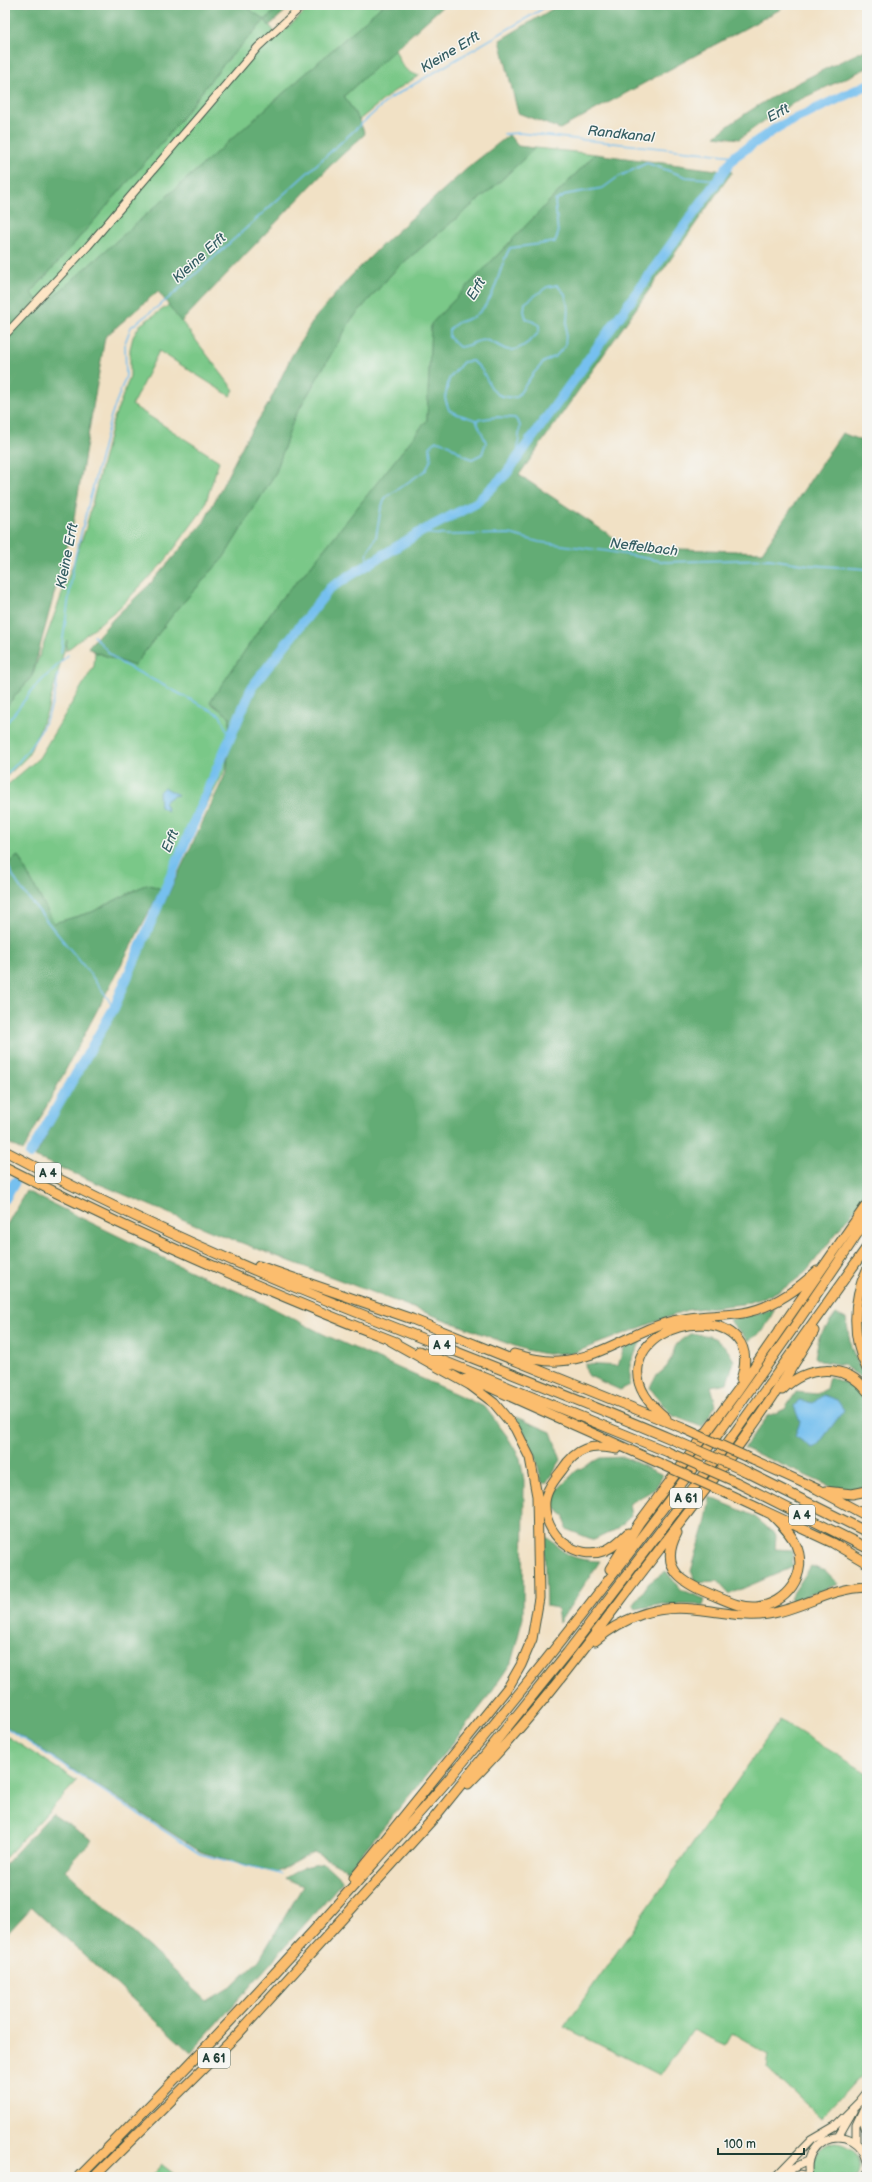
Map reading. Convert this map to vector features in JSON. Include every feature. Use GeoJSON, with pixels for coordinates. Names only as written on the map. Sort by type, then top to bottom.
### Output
{"type":"FeatureCollection","features":[{"type":"Feature","properties":{"kind":"highway","name":"A 4"},"geometry":{"type":"LineString","coordinates":[[5,1151],[97,1198],[209,1250],[294,1287],[576,1398],[745,1471],[867,1532]]}},
{"type":"Feature","properties":{"kind":"highway","name":"A 4"},"geometry":{"type":"LineString","coordinates":[[5,1167],[204,1263],[310,1308],[668,1452],[736,1482],[867,1548]]}},
{"type":"Feature","properties":{"kind":"highway"},"geometry":{"type":"LineString","coordinates":[[582,1614],[639,1523],[738,1390],[867,1204]]}},
{"type":"Feature","properties":{"kind":"highway","name":"A 61"},"geometry":{"type":"LineString","coordinates":[[79,2177],[227,2026],[322,1923],[452,1774],[582,1614],[669,1502],[823,1286],[867,1220]]}},
{"type":"Feature","properties":{"kind":"highway","name":"A 61"},"geometry":{"type":"LineString","coordinates":[[94,2177],[237,2035],[434,1818],[567,1653],[726,1445],[867,1247]]}},
{"type":"Feature","properties":{"kind":"highway"},"geometry":{"type":"LineString","coordinates":[[209,1250],[347,1295],[488,1349],[685,1429],[816,1489],[867,1516]]}},
{"type":"Feature","properties":{"kind":"highway"},"geometry":{"type":"LineString","coordinates":[[488,1349],[538,1360],[559,1361],[578,1358],[600,1352],[665,1323],[682,1319],[744,1312],[764,1306],[792,1292],[825,1264]]}},
{"type":"Feature","properties":{"kind":"highway"},"geometry":{"type":"LineString","coordinates":[[867,1270],[858,1296],[856,1317],[858,1341],[867,1369]]}},
{"type":"Feature","properties":{"kind":"highway"},"geometry":{"type":"LineString","coordinates":[[434,1818],[500,1750],[583,1651],[684,1520],[773,1399],[835,1292]]}},
{"type":"Feature","properties":{"kind":"highway"},"geometry":{"type":"LineString","coordinates":[[675,1425],[650,1403],[640,1385],[637,1371],[641,1356],[647,1346],[657,1336],[669,1330],[690,1326],[714,1325],[729,1330],[739,1339],[746,1356],[745,1369],[738,1390]]}},
{"type":"Feature","properties":{"kind":"highway"},"geometry":{"type":"LineString","coordinates":[[322,1923],[357,1874],[509,1686],[521,1665],[534,1630],[539,1592],[536,1482],[527,1450],[510,1421],[494,1403],[470,1385],[391,1340]]}},
{"type":"Feature","properties":{"kind":"highway"},"geometry":{"type":"LineString","coordinates":[[414,1354],[515,1397],[630,1451],[772,1514],[833,1543],[867,1563]]}},
{"type":"Feature","properties":{"kind":"highway"},"geometry":{"type":"LineString","coordinates":[[773,1399],[795,1379],[818,1370],[833,1371],[846,1375],[858,1382],[867,1391]]}},
{"type":"Feature","properties":{"kind":"highway"},"geometry":{"type":"LineString","coordinates":[[630,1451],[602,1446],[589,1448],[577,1453],[569,1459],[550,1487],[545,1502],[547,1520],[552,1531],[561,1542],[573,1549],[596,1552],[616,1545],[639,1523]]}},
{"type":"Feature","properties":{"kind":"highway"},"geometry":{"type":"LineString","coordinates":[[816,1489],[843,1494],[867,1491]]}},
{"type":"Feature","properties":{"kind":"highway"},"geometry":{"type":"LineString","coordinates":[[684,1520],[672,1546],[672,1564],[678,1576],[690,1586],[733,1604],[757,1607],[772,1603],[785,1595],[794,1583],[799,1569],[799,1554],[795,1543],[789,1532],[772,1514]]}},
{"type":"Feature","properties":{"kind":"highway"},"geometry":{"type":"LineString","coordinates":[[583,1651],[618,1625],[640,1613],[652,1610],[692,1609],[755,1616],[785,1610],[838,1590],[867,1587]]}},
{"type":"Feature","properties":{"kind":"main road"},"geometry":{"type":"LineString","coordinates":[[5,335],[88,246],[258,46],[303,5]]}},
{"type":"Feature","properties":{"kind":"main road"},"geometry":{"type":"LineString","coordinates":[[856,2143],[856,2125],[867,2092]]}},
{"type":"Feature","properties":{"kind":"main road"},"geometry":{"type":"LineString","coordinates":[[838,2137],[864,2100]]}},
{"type":"Feature","properties":{"kind":"main road"},"geometry":{"type":"LineString","coordinates":[[776,2177],[811,2140],[835,2126],[864,2100]]}},
{"type":"Feature","properties":{"kind":"main road"},"geometry":{"type":"LineString","coordinates":[[867,2112],[864,2123],[867,2134]]}},
{"type":"Feature","properties":{"kind":"main road"},"geometry":{"type":"LineString","coordinates":[[789,2177],[795,2175],[809,2177],[808,2161],[812,2152],[818,2144],[828,2138],[838,2137],[856,2143],[864,2152],[867,2161]]}},
{"type":"Feature","properties":{"kind":"main road"},"geometry":{"type":"LineString","coordinates":[[776,2177],[787,2170],[808,2161]]}},
{"type":"Feature","properties":{"kind":"main road"},"geometry":{"type":"LineString","coordinates":[[866,2177],[867,2173]]}},
{"type":"Feature","properties":{"kind":"green space"},"geometry":{"type":"Polygon","coordinates":[[[5,5],[243,5],[265,20],[221,67],[166,138],[31,293],[43,306],[383,5],[444,5],[344,96],[359,120],[365,134],[331,165],[181,322],[158,291],[105,337],[73,524],[32,676],[5,708],[5,5]]]}},
{"type":"Feature","properties":{"kind":"green space"},"geometry":{"type":"Polygon","coordinates":[[[243,5],[281,5],[265,20],[243,5]]]}},
{"type":"Feature","properties":{"kind":"green space"},"geometry":{"type":"Polygon","coordinates":[[[281,5],[292,5],[269,26],[265,20],[281,5]]]}},
{"type":"Feature","properties":{"kind":"green space"},"geometry":{"type":"Polygon","coordinates":[[[313,5],[383,5],[43,306],[31,293],[166,138],[221,67],[265,20],[278,36],[313,5]]]}},
{"type":"Feature","properties":{"kind":"green space"},"geometry":{"type":"Polygon","coordinates":[[[559,5],[788,5],[560,129],[518,113],[500,40],[559,5]]]}},
{"type":"Feature","properties":{"kind":"green space"},"geometry":{"type":"Polygon","coordinates":[[[395,48],[398,58],[403,66],[410,73],[420,75],[393,92],[359,120],[344,96],[395,48]]]}},
{"type":"Feature","properties":{"kind":"green space"},"geometry":{"type":"Polygon","coordinates":[[[867,49],[867,68],[797,101],[768,118],[739,139],[715,136],[751,110],[788,88],[867,49]]]}},
{"type":"Feature","properties":{"kind":"green space"},"geometry":{"type":"Polygon","coordinates":[[[509,135],[518,146],[535,148],[495,186],[396,269],[351,320],[294,418],[276,472],[224,557],[174,613],[134,666],[95,652],[88,647],[115,617],[149,585],[204,522],[246,439],[269,403],[291,357],[315,318],[351,276],[384,243],[471,165],[509,135]]]}},
{"type":"Feature","properties":{"kind":"green space"},"geometry":{"type":"Polygon","coordinates":[[[535,148],[595,154],[431,324],[427,420],[310,567],[278,602],[210,703],[230,717],[226,769],[161,889],[147,884],[92,912],[54,923],[18,856],[5,866],[5,787],[39,758],[94,666],[95,652],[134,666],[174,613],[224,557],[276,472],[294,418],[351,320],[396,269],[495,186],[535,148]]]}},
{"type":"Feature","properties":{"kind":"green space"},"geometry":{"type":"Polygon","coordinates":[[[595,154],[732,172],[519,475],[628,547],[762,552],[842,433],[867,443],[867,1194],[806,1272],[788,1286],[764,1298],[743,1304],[687,1310],[573,1353],[546,1354],[526,1350],[498,1340],[213,1232],[35,1157],[114,1008],[227,771],[230,717],[210,702],[278,602],[310,567],[427,420],[431,324],[595,154]]]}},
{"type":"Feature","properties":{"kind":"green space"},"geometry":{"type":"Polygon","coordinates":[[[169,305],[234,390],[230,396],[159,351],[132,405],[219,461],[204,508],[165,561],[120,607],[66,651],[67,640],[47,712],[28,756],[5,778],[5,708],[32,676],[86,528],[113,421],[130,377],[130,349],[133,337],[140,325],[169,305]]]}},
{"type":"Feature","properties":{"kind":"green space"},"geometry":{"type":"Polygon","coordinates":[[[18,856],[54,923],[92,912],[147,884],[161,889],[23,1151],[5,1141],[5,866],[18,856]]]}},
{"type":"Feature","properties":{"kind":"green space"},"geometry":{"type":"Polygon","coordinates":[[[26,1191],[190,1271],[257,1300],[323,1334],[485,1407],[507,1436],[520,1458],[524,1480],[523,1618],[511,1663],[485,1701],[452,1744],[348,1870],[314,1852],[276,1873],[201,1852],[5,1726],[5,1228],[26,1191]]]}},
{"type":"Feature","properties":{"kind":"green space"},"geometry":{"type":"Polygon","coordinates":[[[867,1279],[867,1363],[860,1330],[860,1311],[867,1279]]]}},
{"type":"Feature","properties":{"kind":"green space"},"geometry":{"type":"Polygon","coordinates":[[[775,1309],[763,1331],[748,1341],[729,1320],[775,1309]]]}},
{"type":"Feature","properties":{"kind":"green space"},"geometry":{"type":"Polygon","coordinates":[[[836,1314],[846,1319],[851,1347],[863,1375],[860,1377],[843,1365],[820,1361],[815,1357],[819,1337],[836,1314]]]}},
{"type":"Feature","properties":{"kind":"green space"},"geometry":{"type":"Polygon","coordinates":[[[690,1334],[705,1335],[722,1343],[734,1361],[727,1383],[711,1386],[716,1405],[702,1427],[671,1415],[650,1388],[655,1378],[667,1367],[677,1344],[690,1334]]]}},
{"type":"Feature","properties":{"kind":"green space"},"geometry":{"type":"Polygon","coordinates":[[[642,1339],[630,1364],[630,1385],[620,1390],[587,1375],[585,1364],[618,1366],[624,1348],[642,1339]]]}},
{"type":"Feature","properties":{"kind":"green space"},"geometry":{"type":"Polygon","coordinates":[[[829,1377],[855,1388],[867,1399],[867,1485],[845,1493],[744,1448],[768,1416],[785,1409],[796,1392],[817,1394],[826,1389],[829,1377]]]}},
{"type":"Feature","properties":{"kind":"green space"},"geometry":{"type":"Polygon","coordinates":[[[516,1417],[551,1432],[561,1460],[546,1483],[542,1483],[535,1454],[516,1417]]]}},
{"type":"Feature","properties":{"kind":"green space"},"geometry":{"type":"Polygon","coordinates":[[[624,1457],[663,1475],[655,1489],[629,1504],[631,1516],[617,1529],[594,1540],[566,1529],[565,1516],[553,1507],[554,1493],[576,1471],[600,1458],[624,1457]]]}},
{"type":"Feature","properties":{"kind":"green space"},"geometry":{"type":"Polygon","coordinates":[[[710,1497],[754,1516],[776,1535],[775,1549],[792,1550],[793,1567],[730,1594],[718,1581],[696,1582],[691,1571],[705,1525],[710,1497]]]}},
{"type":"Feature","properties":{"kind":"green space"},"geometry":{"type":"Polygon","coordinates":[[[544,1538],[549,1538],[560,1549],[571,1556],[584,1560],[600,1561],[559,1623],[557,1608],[546,1606],[544,1538]]]}},
{"type":"Feature","properties":{"kind":"green space"},"geometry":{"type":"Polygon","coordinates":[[[811,1566],[826,1571],[838,1584],[794,1601],[790,1598],[811,1566]]]}},
{"type":"Feature","properties":{"kind":"green space"},"geometry":{"type":"Polygon","coordinates":[[[666,1571],[680,1589],[705,1599],[703,1605],[663,1604],[636,1609],[633,1606],[649,1583],[666,1571]]]}},
{"type":"Feature","properties":{"kind":"green space"},"geometry":{"type":"Polygon","coordinates":[[[780,1720],[867,1773],[867,2069],[821,2118],[767,2068],[769,2055],[732,2034],[726,2045],[692,2030],[660,2075],[564,2027],[780,1720]]]}},
{"type":"Feature","properties":{"kind":"green space"},"geometry":{"type":"Polygon","coordinates":[[[5,1735],[77,1781],[5,1858],[5,1735]]]}},
{"type":"Feature","properties":{"kind":"green space"},"geometry":{"type":"Polygon","coordinates":[[[52,1814],[92,1840],[65,1870],[207,2001],[232,1986],[259,1960],[303,1886],[285,1878],[304,1867],[324,1863],[343,1881],[191,2053],[32,1907],[5,1936],[5,1864],[52,1814]]]}},
{"type":"Feature","properties":{"kind":"green space"},"geometry":{"type":"Polygon","coordinates":[[[834,2142],[847,2145],[856,2153],[860,2164],[858,2177],[815,2177],[813,2171],[813,2160],[823,2147],[834,2142]]]}},
{"type":"Feature","properties":{"kind":"green space"},"geometry":{"type":"Polygon","coordinates":[[[161,2164],[178,2177],[150,2177],[161,2164]]]}},
{"type":"Feature","properties":{"kind":"water"},"geometry":{"type":"Polygon","coordinates":[[[164,787],[178,795],[173,796],[164,802],[168,811],[160,807],[159,792],[164,787]]]}},
{"type":"Feature","properties":{"kind":"water"},"geometry":{"type":"Polygon","coordinates":[[[823,1395],[837,1400],[844,1410],[817,1446],[812,1448],[795,1436],[800,1422],[794,1406],[799,1400],[813,1403],[823,1395]]]}},
{"type":"Feature","properties":{"kind":"waterway","name":"Kleine Erft"},"geometry":{"type":"LineString","coordinates":[[61,653],[74,561],[111,416],[126,376],[125,343],[131,327],[169,298],[389,99],[549,5]]}},
{"type":"Feature","properties":{"kind":"waterway","name":"Erft"},"geometry":{"type":"LineString","coordinates":[[30,1154],[114,1008],[252,687],[330,588],[419,533],[476,503],[506,474],[735,156],[778,127],[867,85]]}},
{"type":"Feature","properties":{"kind":"waterway","name":"Randkanal"},"geometry":{"type":"LineString","coordinates":[[504,134],[519,133],[735,156]]}},
{"type":"Feature","properties":{"kind":"waterway","name":"Erft"},"geometry":{"type":"LineString","coordinates":[[517,459],[520,425],[515,418],[497,417],[476,420],[449,410],[445,398],[449,379],[463,362],[472,361],[479,366],[493,391],[506,397],[517,397],[533,374],[544,362],[556,356],[565,346],[568,307],[565,294],[557,285],[547,287],[525,303],[524,311],[526,318],[539,325],[539,332],[524,345],[514,350],[505,349],[493,342],[485,340],[459,347],[449,337],[449,330],[456,324],[476,315],[489,300],[510,248],[555,242],[558,234],[555,201],[568,194],[603,188],[618,177],[647,163],[686,177],[708,179],[716,182]]}},
{"type":"Feature","properties":{"kind":"waterway","name":"Erft"},"geometry":{"type":"LineString","coordinates":[[366,564],[368,551],[376,537],[381,508],[386,497],[426,470],[431,459],[430,447],[436,441],[446,443],[472,459],[482,454],[486,442],[476,420]]}},
{"type":"Feature","properties":{"kind":"waterway","name":"Neffelbach"},"geometry":{"type":"LineString","coordinates":[[419,533],[447,535],[510,534],[539,542],[607,551],[666,562],[769,559],[810,565],[867,569]]}},
{"type":"Feature","properties":{"kind":"waterway"},"geometry":{"type":"LineString","coordinates":[[94,636],[113,657],[121,663],[220,715],[230,738]]}},
{"type":"Feature","properties":{"kind":"waterway","name":"Randkanal"},"geometry":{"type":"LineString","coordinates":[[5,725],[34,688],[68,655]]}},
{"type":"Feature","properties":{"kind":"waterway","name":"Kleine Erft"},"geometry":{"type":"LineString","coordinates":[[5,776],[34,742],[48,717],[53,703],[58,674]]}},
{"type":"Feature","properties":{"kind":"waterway"},"geometry":{"type":"LineString","coordinates":[[5,857],[11,872],[24,892],[88,971],[114,1008]]}},
{"type":"Feature","properties":{"kind":"waterway","name":"Erft"},"geometry":{"type":"LineString","coordinates":[[5,1199],[15,1182]]}},
{"type":"Feature","properties":{"kind":"waterway"},"geometry":{"type":"LineString","coordinates":[[5,1727],[200,1854],[281,1874]]}}]}
